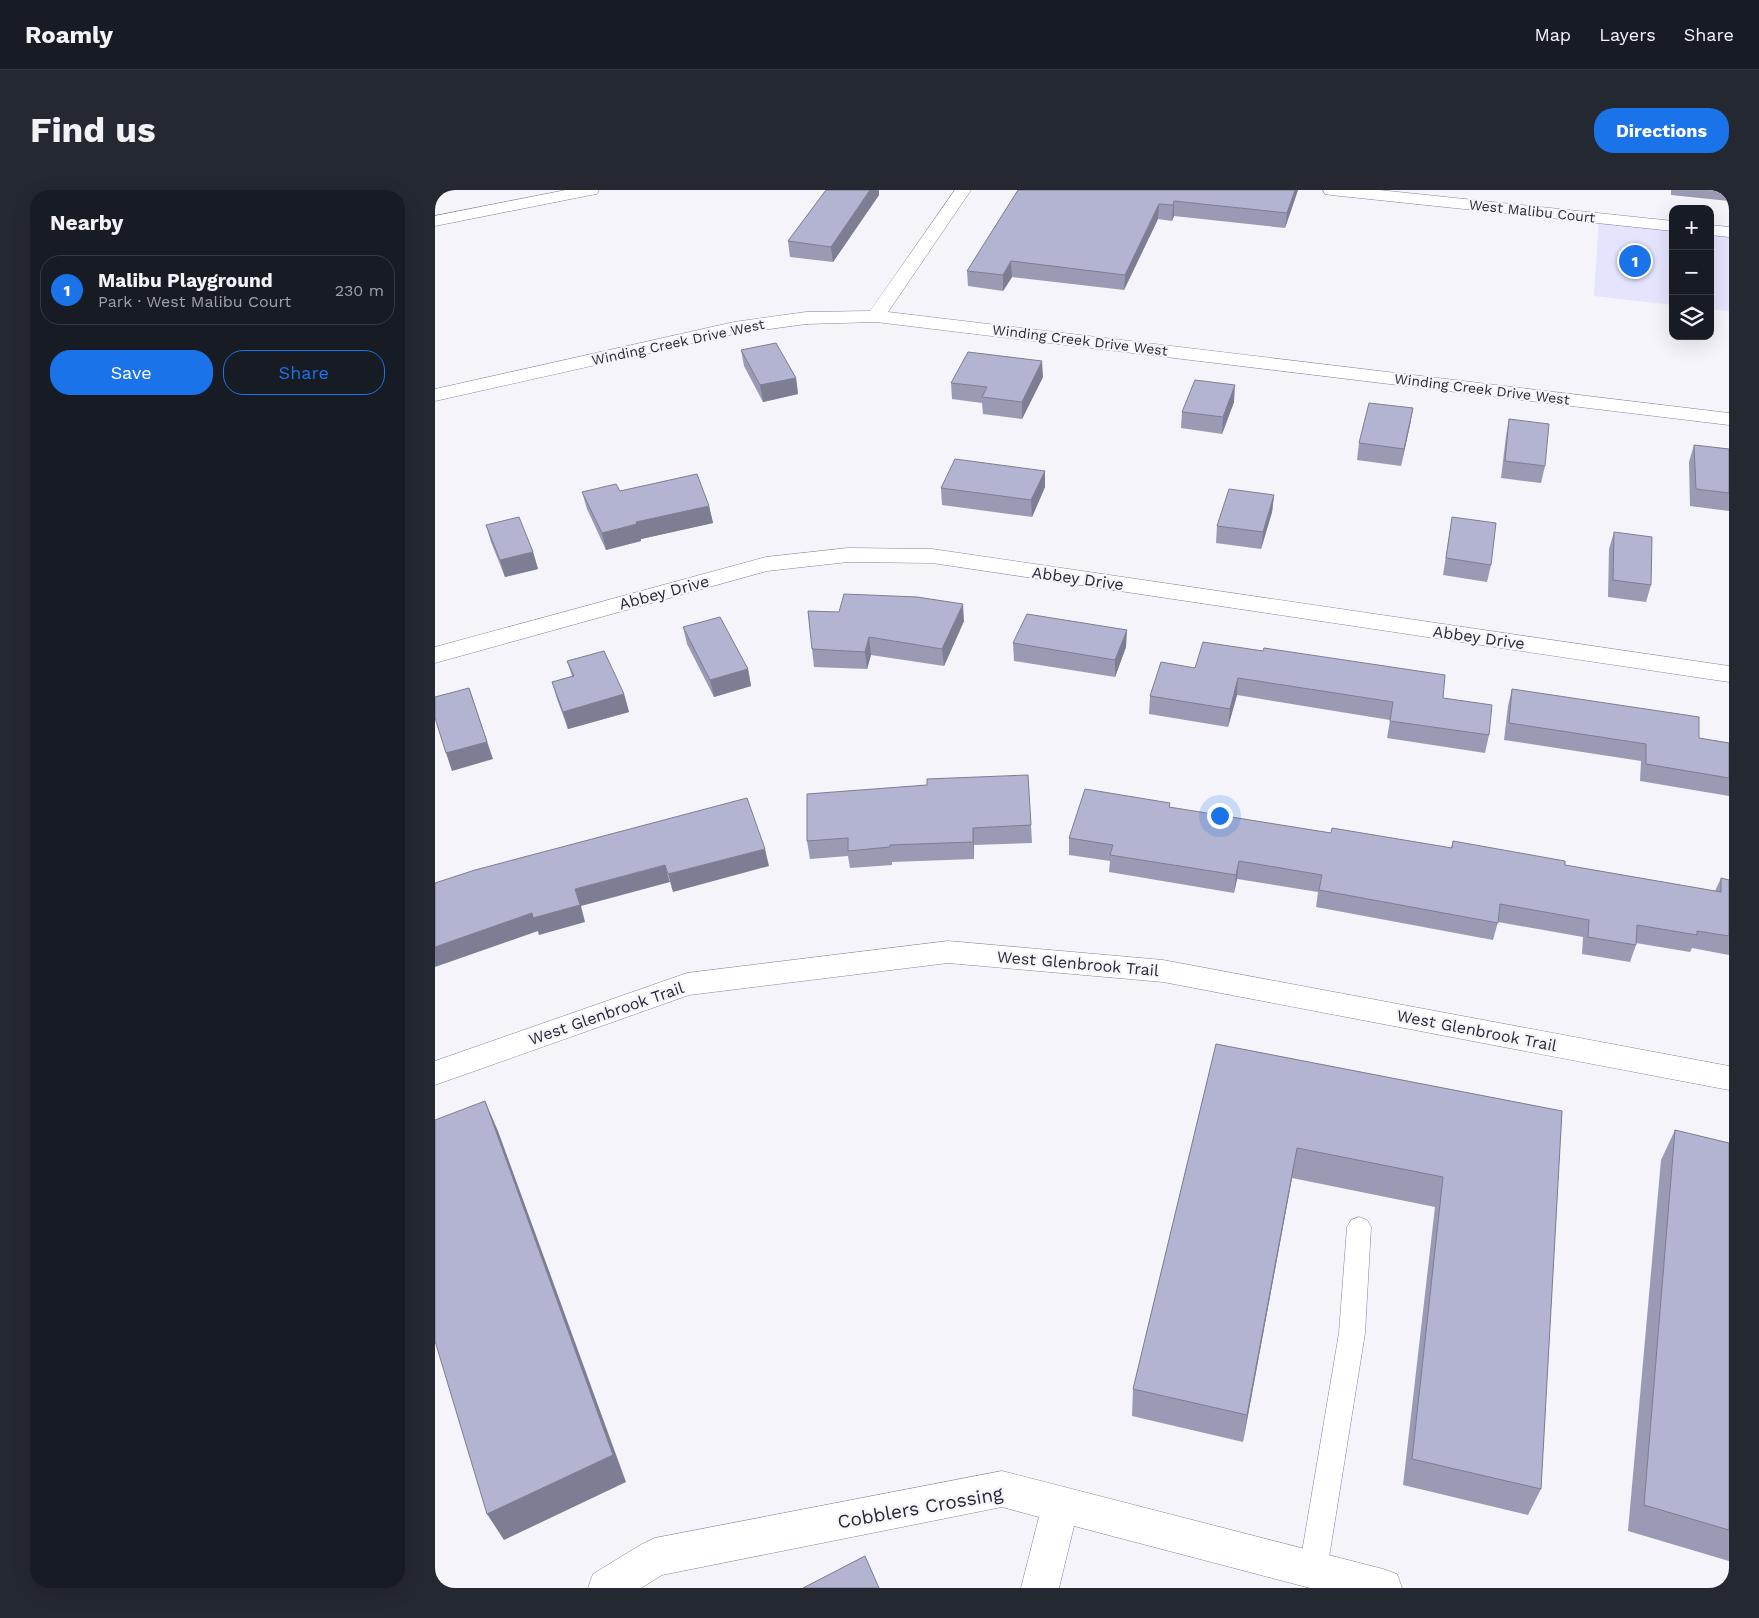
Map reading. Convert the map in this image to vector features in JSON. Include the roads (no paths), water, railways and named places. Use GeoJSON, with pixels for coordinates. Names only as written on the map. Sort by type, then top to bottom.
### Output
{"type":"FeatureCollection","features":[{"type":"Feature","properties":{"kind":"street"},"geometry":{"type":"LineString","coordinates":[[435,221],[591,190]]}},
{"type":"Feature","properties":{"kind":"street"},"geometry":{"type":"LineString","coordinates":[[877,316],[963,190]]}},
{"type":"Feature","properties":{"kind":"street","name":"West Malibu Court"},"geometry":{"type":"LineString","coordinates":[[1331,190],[1669,226]]}},
{"type":"Feature","properties":{"kind":"street"},"geometry":{"type":"LineString","coordinates":[[1714,230],[1729,232]]}},
{"type":"Feature","properties":{"kind":"street","name":"Winding Creek Drive West"},"geometry":{"type":"LineString","coordinates":[[435,395],[734,328],[806,318],[877,316],[1729,419]]}},
{"type":"Feature","properties":{"kind":"street","name":"Abbey Drive"},"geometry":{"type":"LineString","coordinates":[[435,654],[766,564],[849,555],[932,556],[1729,674]]}},
{"type":"Feature","properties":{"kind":"street","name":"West Glenbrook Trail"},"geometry":{"type":"LineString","coordinates":[[435,1073],[687,984],[948,952],[1163,971],[1729,1078]]}},
{"type":"Feature","properties":{"kind":"street","name":"Cobblers Crossing"},"geometry":{"type":"LineString","coordinates":[[607,1588],[655,1557],[1002,1489],[1331,1579],[1383,1588]]}},
{"type":"Feature","properties":{"kind":"street"},"geometry":{"type":"LineString","coordinates":[[1040,1588],[1061,1504]]}},
{"type":"Feature","properties":{"kind":"lane"},"geometry":{"type":"LineString","coordinates":[[1331,1579],[1359,1227]]}},
{"type":"Feature","properties":{"kind":"place","name":"Malibu Playground"},"geometry":{"type":"Point","coordinates":[1635,261]}}]}
